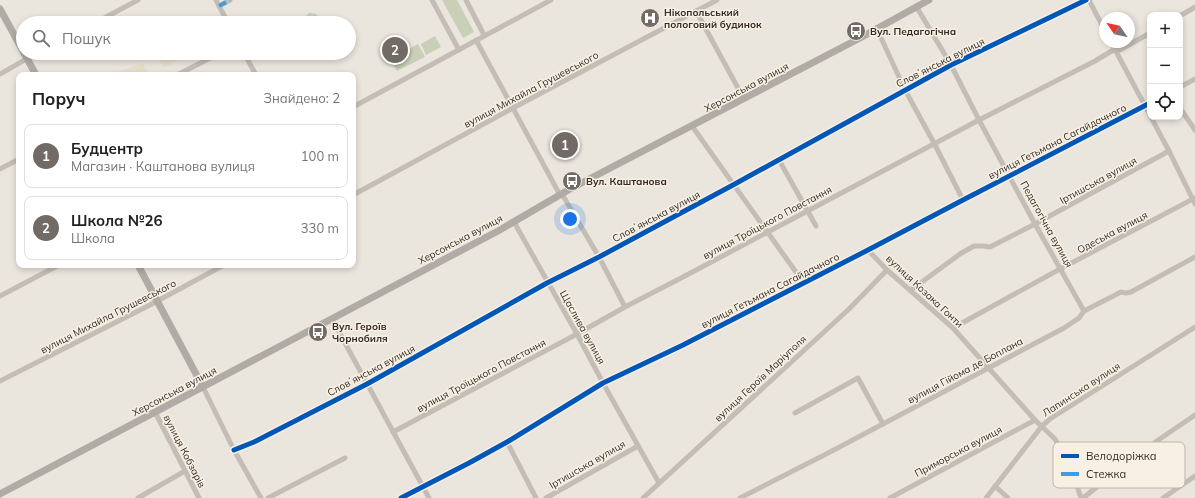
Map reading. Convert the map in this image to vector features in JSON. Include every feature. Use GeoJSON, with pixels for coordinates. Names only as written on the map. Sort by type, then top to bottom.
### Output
{"type":"FeatureCollection","features":[{"type":"Feature","properties":{"kind":"main road","name":"Херсонська вулиця"},"geometry":{"type":"LineString","coordinates":[[0,494],[514,222],[561,194],[877,29],[915,3],[929,0]]}},
{"type":"Feature","properties":{"kind":"main road"},"geometry":{"type":"LineString","coordinates":[[0,9],[16,38]]}},
{"type":"Feature","properties":{"kind":"main road"},"geometry":{"type":"LineString","coordinates":[[28,60],[34,72]]}},
{"type":"Feature","properties":{"kind":"main road"},"geometry":{"type":"LineString","coordinates":[[140,268],[203,387]]}},
{"type":"Feature","properties":{"kind":"street"},"geometry":{"type":"LineString","coordinates":[[108,16],[138,0]]}},
{"type":"Feature","properties":{"kind":"street"},"geometry":{"type":"LineString","coordinates":[[216,0],[224,16]]}},
{"type":"Feature","properties":{"kind":"street"},"geometry":{"type":"LineString","coordinates":[[219,6],[230,0]]}},
{"type":"Feature","properties":{"kind":"street"},"geometry":{"type":"LineString","coordinates":[[432,0],[459,50]]}},
{"type":"Feature","properties":{"kind":"street"},"geometry":{"type":"LineString","coordinates":[[466,0],[484,35]]}},
{"type":"Feature","properties":{"kind":"street"},"geometry":{"type":"LineString","coordinates":[[356,105],[551,0]]}},
{"type":"Feature","properties":{"kind":"street","name":"вулиця Михайла Грушевського"},"geometry":{"type":"LineString","coordinates":[[356,193],[717,0]]}},
{"type":"Feature","properties":{"kind":"street","name":"Словʼянська вулиця"},"geometry":{"type":"LineString","coordinates":[[234,450],[254,442],[367,384],[547,282],[599,257],[951,65],[1086,0]]}},
{"type":"Feature","properties":{"kind":"street"},"geometry":{"type":"LineString","coordinates":[[1089,0],[1099,19]]}},
{"type":"Feature","properties":{"kind":"street","name":"Педагогічна вулиця"},"geometry":{"type":"LineString","coordinates":[[915,3],[951,65],[1009,176],[1084,311]]}},
{"type":"Feature","properties":{"kind":"street"},"geometry":{"type":"LineString","coordinates":[[1183,14],[1195,7]]}},
{"type":"Feature","properties":{"kind":"street"},"geometry":{"type":"LineString","coordinates":[[696,11],[744,99]]}},
{"type":"Feature","properties":{"kind":"street"},"geometry":{"type":"LineString","coordinates":[[877,29],[905,90],[963,200]]}},
{"type":"Feature","properties":{"kind":"street","name":"вулиця Троїцького Повстання"},"geometry":{"type":"LineString","coordinates":[[393,432],[934,143],[1095,61],[1115,49],[1120,50],[1147,35]]}},
{"type":"Feature","properties":{"kind":"street"},"geometry":{"type":"LineString","coordinates":[[476,40],[561,194],[599,257],[625,307]]}},
{"type":"Feature","properties":{"kind":"street"},"geometry":{"type":"LineString","coordinates":[[1115,49],[1194,201]]}},
{"type":"Feature","properties":{"kind":"street"},"geometry":{"type":"LineString","coordinates":[[0,74],[18,60]]}},
{"type":"Feature","properties":{"kind":"street"},"geometry":{"type":"LineString","coordinates":[[183,72],[206,60]]}},
{"type":"Feature","properties":{"kind":"street"},"geometry":{"type":"LineString","coordinates":[[248,60],[254,72]]}},
{"type":"Feature","properties":{"kind":"street"},"geometry":{"type":"LineString","coordinates":[[1183,85],[1195,79]]}},
{"type":"Feature","properties":{"kind":"street","name":"вулиця Гетьмана Сагайдачного"},"geometry":{"type":"LineString","coordinates":[[401,498],[507,442],[603,383],[683,345],[1147,104]]}},
{"type":"Feature","properties":{"kind":"street"},"geometry":{"type":"LineString","coordinates":[[1183,112],[1195,130]]}},
{"type":"Feature","properties":{"kind":"street"},"geometry":{"type":"LineString","coordinates":[[692,126],[803,282]]}},
{"type":"Feature","properties":{"kind":"street","name":"Іртишська вулиця"},"geometry":{"type":"LineString","coordinates":[[911,290],[960,254],[974,246],[990,247],[1169,151]]}},
{"type":"Feature","properties":{"kind":"street"},"geometry":{"type":"LineString","coordinates":[[779,160],[816,226]]}},
{"type":"Feature","properties":{"kind":"street"},"geometry":{"type":"LineString","coordinates":[[0,169],[16,161]]}},
{"type":"Feature","properties":{"kind":"street","name":"Одеська вулиця"},"geometry":{"type":"LineString","coordinates":[[952,328],[1060,269],[1194,201]]}},
{"type":"Feature","properties":{"kind":"street","name":"Щаслива вулиця"},"geometry":{"type":"LineString","coordinates":[[514,222],[578,334],[603,383],[659,483]]}},
{"type":"Feature","properties":{"kind":"street","name":"вулиця Козака Гонти"},"geometry":{"type":"LineString","coordinates":[[868,250],[887,270],[952,328],[1035,420],[1057,442]]}},
{"type":"Feature","properties":{"kind":"street","name":"вулиця Гійома де Боплана"},"geometry":{"type":"LineString","coordinates":[[740,498],[1064,328],[1079,318],[1084,311],[1121,292],[1131,292],[1195,257]]}},
{"type":"Feature","properties":{"kind":"street"},"geometry":{"type":"LineString","coordinates":[[0,296],[53,268]]}},
{"type":"Feature","properties":{"kind":"street","name":"вулиця Михайла Грушевського"},"geometry":{"type":"LineString","coordinates":[[0,381],[218,268]]}},
{"type":"Feature","properties":{"kind":"street","name":"вулиця Героїв Маріуполя"},"geometry":{"type":"LineString","coordinates":[[643,498],[849,309],[887,270]]}},
{"type":"Feature","properties":{"kind":"street"},"geometry":{"type":"LineString","coordinates":[[332,319],[429,498]]}},
{"type":"Feature","properties":{"kind":"street","name":"Лапинська вулиця"},"geometry":{"type":"LineString","coordinates":[[986,498],[1042,426],[1050,419],[1195,327]]}},
{"type":"Feature","properties":{"kind":"street"},"geometry":{"type":"LineString","coordinates":[[795,413],[858,378],[883,424]]}},
{"type":"Feature","properties":{"kind":"street"},"geometry":{"type":"LineString","coordinates":[[203,387],[234,450],[261,498]]}},
{"type":"Feature","properties":{"kind":"street","name":"вулиця Кобзарів"},"geometry":{"type":"LineString","coordinates":[[155,412],[199,498]]}},
{"type":"Feature","properties":{"kind":"street"},"geometry":{"type":"LineString","coordinates":[[1155,442],[1195,415]]}},
{"type":"Feature","properties":{"kind":"street","name":"Приморська вулиця"},"geometry":{"type":"LineString","coordinates":[[890,498],[1035,420]]}},
{"type":"Feature","properties":{"kind":"street"},"geometry":{"type":"LineString","coordinates":[[507,442],[536,498]]}},
{"type":"Feature","properties":{"kind":"street","name":"Іртишська вулиця"},"geometry":{"type":"LineString","coordinates":[[546,498],[638,446]]}},
{"type":"Feature","properties":{"kind":"street"},"geometry":{"type":"LineString","coordinates":[[268,498],[345,458]]}},
{"type":"Feature","properties":{"kind":"street"},"geometry":{"type":"LineString","coordinates":[[138,498],[185,471]]}},
{"type":"Feature","properties":{"kind":"street"},"geometry":{"type":"LineString","coordinates":[[1185,483],[1195,476]]}},
{"type":"Feature","properties":{"kind":"street"},"geometry":{"type":"LineString","coordinates":[[995,486],[1008,498]]}},
{"type":"Feature","properties":{"kind":"street","name":"вулиця Козака Гонти"},"geometry":{"type":"LineString","coordinates":[[1078,488],[1082,498]]}},
{"type":"Feature","properties":{"kind":"street"},"geometry":{"type":"LineString","coordinates":[[1082,498],[1095,488]]}},
{"type":"Feature","properties":{"kind":"street"},"geometry":{"type":"LineString","coordinates":[[1163,498],[1178,488]]}},
{"type":"Feature","properties":{"kind":"green space"},"geometry":{"type":"Polygon","coordinates":[[[442,0],[457,0],[474,32],[463,38],[442,0]]]}},
{"type":"Feature","properties":{"kind":"green space"},"geometry":{"type":"Polygon","coordinates":[[[309,13],[316,14],[317,16],[306,16],[309,13]]]}},
{"type":"Feature","properties":{"kind":"green space"},"geometry":{"type":"Polygon","coordinates":[[[435,36],[441,47],[426,55],[421,44],[435,36]]]}},
{"type":"Feature","properties":{"kind":"green space"},"geometry":{"type":"Polygon","coordinates":[[[418,44],[425,57],[397,71],[390,59],[418,44]]]}},
{"type":"Feature","properties":{"kind":"shaded area"},"geometry":{"type":"Polygon","coordinates":[[[159,60],[178,60],[164,68],[159,60]]]}},
{"type":"Feature","properties":{"kind":"shaded area"},"geometry":{"type":"Polygon","coordinates":[[[143,63],[148,72],[118,72],[143,63]]]}},
{"type":"Feature","properties":{"kind":"marked path"},"geometry":{"type":"LineString","coordinates":[[219,6],[230,0]]}},
{"type":"Feature","properties":{"kind":"cycle path"},"geometry":{"type":"LineString","coordinates":[[234,450],[254,442],[367,384],[547,283],[599,257],[733,185],[951,65],[1086,0]]}},
{"type":"Feature","properties":{"kind":"cycle path"},"geometry":{"type":"LineString","coordinates":[[401,498],[507,442],[603,383],[683,345],[1147,105]]}},
{"type":"Feature","properties":{"kind":"place","name":"Нікопольський пологовий будинок"},"geometry":{"type":"Point","coordinates":[650,18]}},
{"type":"Feature","properties":{"kind":"place","name":"Вул. Педагогічна"},"geometry":{"type":"Point","coordinates":[856,31]}},
{"type":"Feature","properties":{"kind":"place","name":"Школа №26"},"geometry":{"type":"Point","coordinates":[395,50]}},
{"type":"Feature","properties":{"kind":"place","name":"Будцентр"},"geometry":{"type":"Point","coordinates":[565,145]}},
{"type":"Feature","properties":{"kind":"place","name":"Вул. Каштанова"},"geometry":{"type":"Point","coordinates":[572,181]}},
{"type":"Feature","properties":{"kind":"place","name":"Вул. Героїв Чорнобиля"},"geometry":{"type":"Point","coordinates":[318,332]}}]}
